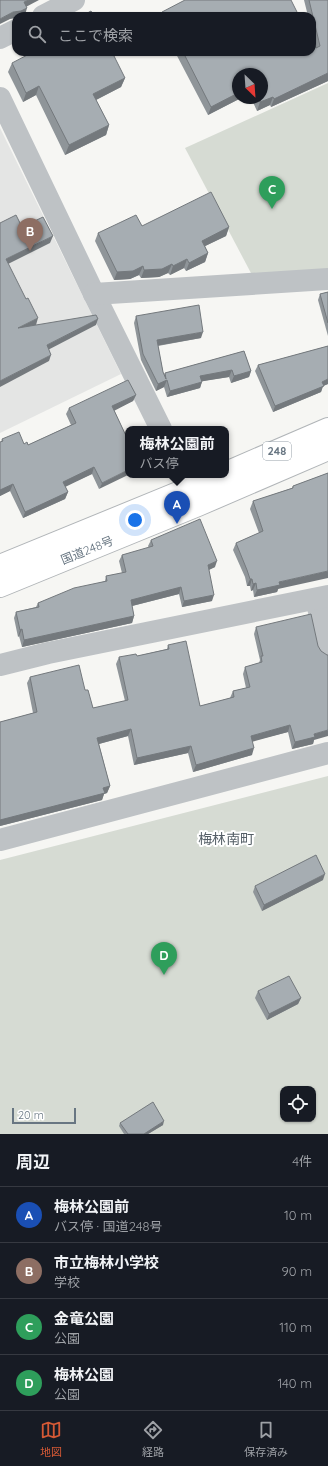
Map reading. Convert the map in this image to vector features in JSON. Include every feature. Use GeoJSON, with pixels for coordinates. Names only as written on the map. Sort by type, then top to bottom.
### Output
{"type":"FeatureCollection","features":[{"type":"Feature","properties":{"kind":"highway","name":"248"},"geometry":{"type":"LineString","coordinates":[[229,472],[328,430]]}},
{"type":"Feature","properties":{"kind":"highway","name":"国道248号"},"geometry":{"type":"LineString","coordinates":[[0,586],[198,505],[328,449]]}},
{"type":"Feature","properties":{"kind":"highway","name":"国道248号"},"geometry":{"type":"LineString","coordinates":[[0,566],[187,482],[207,478]]}},
{"type":"Feature","properties":{"kind":"street"},"geometry":{"type":"LineString","coordinates":[[51,12],[74,0]]}},
{"type":"Feature","properties":{"kind":"street"},"geometry":{"type":"LineString","coordinates":[[0,38],[12,32]]}},
{"type":"Feature","properties":{"kind":"street"},"geometry":{"type":"LineString","coordinates":[[0,98],[160,426]]}},
{"type":"Feature","properties":{"kind":"street"},"geometry":{"type":"LineString","coordinates":[[94,294],[328,279]]}},
{"type":"Feature","properties":{"kind":"street"},"geometry":{"type":"LineString","coordinates":[[0,665],[56,652],[322,598],[328,650]]}},
{"type":"Feature","properties":{"kind":"street"},"geometry":{"type":"LineString","coordinates":[[0,840],[328,753]]}},
{"type":"Feature","properties":{"kind":"shaded area"},"geometry":{"type":"Polygon","coordinates":[[[328,83],[328,270],[252,275],[185,148],[328,83]]]}},
{"type":"Feature","properties":{"kind":"shaded area"},"geometry":{"type":"Polygon","coordinates":[[[0,128],[121,374],[0,433],[0,128]]]}},
{"type":"Feature","properties":{"kind":"shaded area"},"geometry":{"type":"Polygon","coordinates":[[[328,776],[328,1134],[0,1134],[0,860],[328,776]]]}},
{"type":"Feature","properties":{"kind":"building"},"geometry":{"type":"Polygon","coordinates":[[[0,0],[29,0],[24,2],[27,8],[21,11],[12,12],[0,19],[0,0]]]}},
{"type":"Feature","properties":{"kind":"building"},"geometry":{"type":"Polygon","coordinates":[[[185,0],[291,0],[297,12],[162,12],[185,0]]]}},
{"type":"Feature","properties":{"kind":"building"},"geometry":{"type":"Polygon","coordinates":[[[309,0],[328,0],[328,73],[274,99],[273,97],[268,99],[268,68],[232,68],[232,96],[211,107],[185,56],[316,56],[316,48],[320,46],[316,29],[316,12],[312,12],[309,0]]]}},
{"type":"Feature","properties":{"kind":"building"},"geometry":{"type":"Polygon","coordinates":[[[25,56],[114,56],[125,78],[93,94],[109,125],[69,145],[39,86],[26,93],[12,63],[25,56]]]}},
{"type":"Feature","properties":{"kind":"building"},"geometry":{"type":"Polygon","coordinates":[[[211,192],[229,227],[202,241],[208,253],[189,263],[187,259],[173,266],[172,264],[162,269],[144,270],[143,266],[133,271],[117,272],[98,233],[136,215],[142,226],[211,192]]]}},
{"type":"Feature","properties":{"kind":"building"},"geometry":{"type":"Polygon","coordinates":[[[16,215],[22,227],[43,217],[53,236],[6,259],[26,299],[28,298],[38,318],[18,328],[96,315],[98,319],[47,345],[51,355],[0,381],[0,223],[16,215]]]}},
{"type":"Feature","properties":{"kind":"building"},"geometry":{"type":"Polygon","coordinates":[[[328,292],[328,323],[320,294],[328,292]]]}},
{"type":"Feature","properties":{"kind":"building"},"geometry":{"type":"Polygon","coordinates":[[[199,305],[203,332],[157,340],[163,372],[166,379],[165,373],[244,351],[251,371],[234,376],[232,370],[200,376],[202,382],[170,391],[167,380],[158,384],[143,354],[136,316],[199,305]]]}},
{"type":"Feature","properties":{"kind":"building"},"geometry":{"type":"Polygon","coordinates":[[[328,346],[328,379],[322,382],[324,386],[275,406],[258,365],[328,346]]]}},
{"type":"Feature","properties":{"kind":"building"},"geometry":{"type":"Polygon","coordinates":[[[128,380],[136,395],[112,406],[125,434],[125,472],[102,483],[94,467],[63,482],[68,492],[25,512],[13,484],[0,490],[0,442],[3,441],[2,439],[19,432],[24,444],[27,442],[28,445],[76,423],[69,408],[128,380]]]}},
{"type":"Feature","properties":{"kind":"building"},"geometry":{"type":"Polygon","coordinates":[[[328,473],[328,571],[279,582],[280,585],[257,590],[256,583],[253,584],[252,579],[250,579],[236,543],[263,531],[253,501],[293,488],[293,486],[328,473]]]}},
{"type":"Feature","properties":{"kind":"building"},"geometry":{"type":"Polygon","coordinates":[[[200,519],[217,561],[208,565],[214,595],[184,601],[181,587],[131,600],[134,616],[24,640],[16,612],[39,607],[38,603],[74,588],[107,581],[106,576],[126,572],[122,555],[153,546],[151,540],[200,519]]]}},
{"type":"Feature","properties":{"kind":"building"},"geometry":{"type":"Polygon","coordinates":[[[311,614],[318,646],[321,651],[328,655],[328,730],[314,734],[315,737],[295,742],[290,725],[251,736],[254,748],[196,765],[191,746],[137,758],[131,729],[97,738],[110,786],[103,788],[105,793],[0,820],[0,722],[37,712],[30,677],[79,665],[85,690],[88,690],[93,708],[128,700],[119,657],[136,654],[137,656],[169,649],[168,645],[186,641],[200,706],[234,697],[233,691],[250,687],[245,667],[262,662],[261,656],[263,656],[256,627],[311,614]]]}},
{"type":"Feature","properties":{"kind":"building"},"geometry":{"type":"Polygon","coordinates":[[[316,855],[325,874],[264,905],[255,886],[316,855]]]}},
{"type":"Feature","properties":{"kind":"building"},"geometry":{"type":"Polygon","coordinates":[[[289,976],[301,998],[269,1014],[258,991],[289,976]]]}},
{"type":"Feature","properties":{"kind":"building"},"geometry":{"type":"Polygon","coordinates":[[[153,1102],[164,1121],[144,1134],[128,1134],[120,1123],[153,1102]]]}},
{"type":"Feature","properties":{"kind":"place","name":"金竜公園"},"geometry":{"type":"Point","coordinates":[272,209]}},
{"type":"Feature","properties":{"kind":"place","name":"市立梅林小学校"},"geometry":{"type":"Point","coordinates":[30,251]}},
{"type":"Feature","properties":{"kind":"place","name":"梅林公園前"},"geometry":{"type":"Point","coordinates":[177,524]}},
{"type":"Feature","properties":{"kind":"place","name":"梅林公園"},"geometry":{"type":"Point","coordinates":[164,975]}},
{"type":"Feature","properties":{"kind":"district","name":"梅林南町"},"geometry":{"type":"Point","coordinates":[226,839]}}]}
